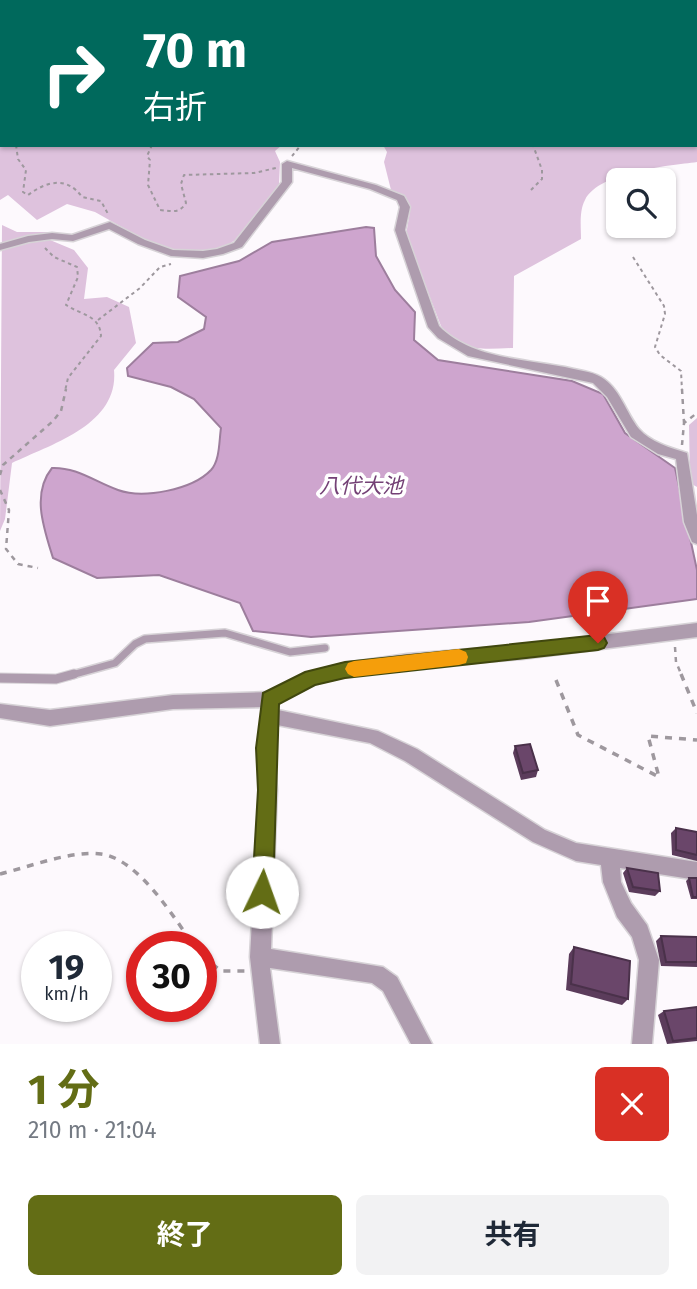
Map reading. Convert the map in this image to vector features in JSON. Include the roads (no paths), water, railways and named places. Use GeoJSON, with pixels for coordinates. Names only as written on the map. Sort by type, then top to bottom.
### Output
{"type":"FeatureCollection","features":[{"type":"Feature","properties":{"kind":"street"},"geometry":{"type":"LineString","coordinates":[[0,247],[52,236],[73,238],[110,225],[149,248],[171,254],[190,255],[227,250],[238,246],[287,182],[287,164],[373,187],[401,198],[405,207],[400,230],[435,327],[459,349],[597,380],[611,394],[636,434],[663,451],[682,456],[691,522],[697,538]]}},
{"type":"Feature","properties":{"kind":"street"},"geometry":{"type":"LineString","coordinates":[[270,1044],[260,964],[268,790],[266,748],[270,708],[312,678],[345,670],[697,630]]}},
{"type":"Feature","properties":{"kind":"street"},"geometry":{"type":"LineString","coordinates":[[0,711],[50,718],[173,702],[270,708],[372,736],[411,755],[440,776],[539,836],[576,852],[697,871]]}},
{"type":"Feature","properties":{"kind":"street"},"geometry":{"type":"LineString","coordinates":[[609,857],[612,882],[624,910],[640,932],[649,960],[647,1042]]}},
{"type":"Feature","properties":{"kind":"street"},"geometry":{"type":"LineString","coordinates":[[260,964],[376,974],[390,984],[422,1044]]}},
{"type":"Feature","properties":{"kind":"lane"},"geometry":{"type":"LineString","coordinates":[[0,678],[56,679],[115,663],[135,644],[145,639],[225,633],[290,652],[325,648]]}},
{"type":"Feature","properties":{"kind":"water","name":"八代大池"},"geometry":{"type":"Polygon","coordinates":[[[374,228],[376,256],[395,290],[415,312],[414,340],[438,360],[572,381],[603,394],[625,433],[675,468],[697,570],[697,599],[529,622],[311,637],[253,631],[240,603],[159,575],[97,578],[53,558],[41,512],[42,489],[52,468],[70,470],[128,493],[153,493],[192,483],[214,466],[218,456],[221,428],[194,399],[171,387],[128,376],[127,368],[153,343],[178,342],[204,329],[206,317],[178,297],[180,276],[239,261],[272,242],[374,228]]]}}]}
